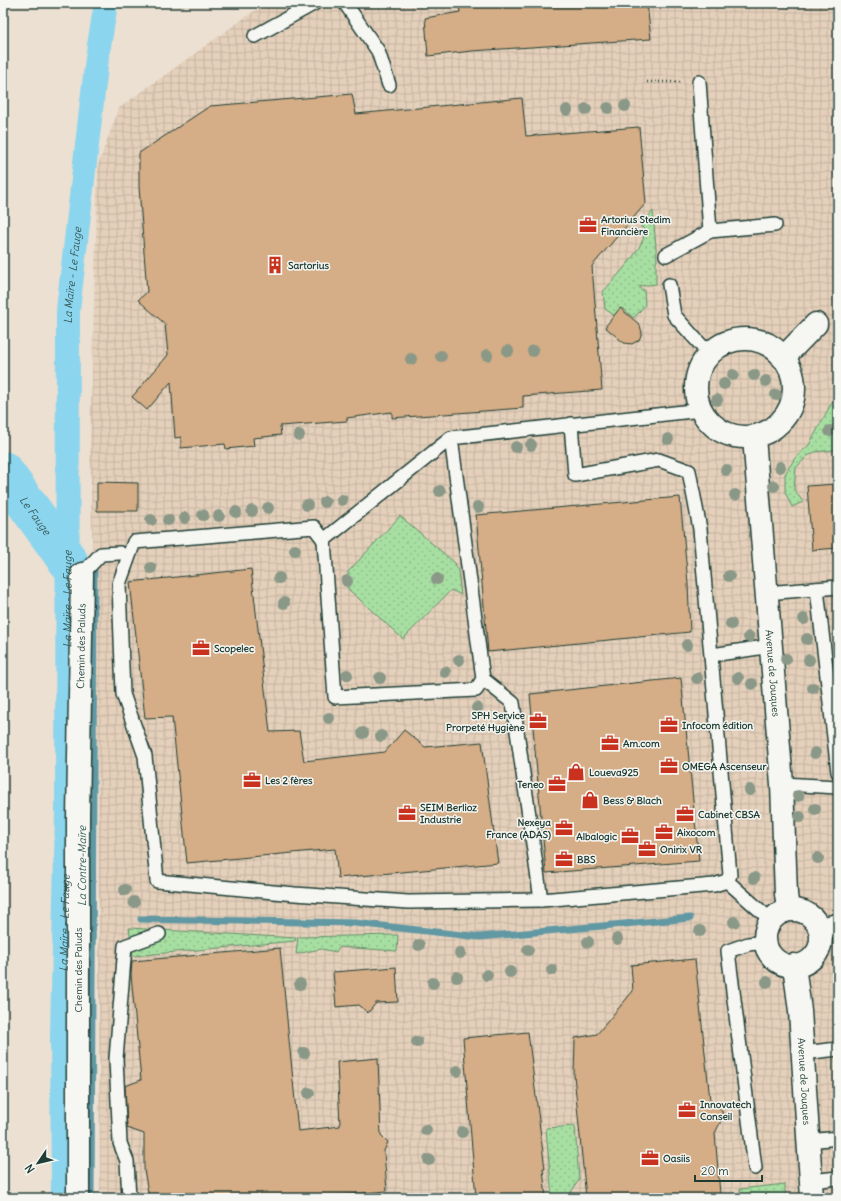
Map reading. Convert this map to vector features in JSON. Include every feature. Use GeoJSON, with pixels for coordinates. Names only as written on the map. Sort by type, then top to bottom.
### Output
{"type":"FeatureCollection","features":[{"type":"Feature","properties":{"kind":"street"},"geometry":{"type":"LineString","coordinates":[[783,358],[816,324]]}},
{"type":"Feature","properties":{"kind":"street"},"geometry":{"type":"LineString","coordinates":[[744,338],[756,340],[772,346],[783,358],[789,365],[794,381],[794,392],[790,409],[775,427],[754,437],[736,437],[715,427],[704,416],[697,400],[696,383],[700,368],[709,354],[727,342],[744,338]]}},
{"type":"Feature","properties":{"kind":"street","name":"Avenue de Jouques"},"geometry":{"type":"LineString","coordinates":[[754,437],[782,784],[786,894],[780,915]]}},
{"type":"Feature","properties":{"kind":"street","name":"Chemin des Paluds"},"geometry":{"type":"LineString","coordinates":[[78,1198],[78,818],[82,574]]}},
{"type":"Feature","properties":{"kind":"street"},"geometry":{"type":"LineString","coordinates":[[806,913],[829,927],[816,955],[808,961],[794,965],[780,962],[774,957],[766,942],[766,933],[780,915],[806,913]]}},
{"type":"Feature","properties":{"kind":"street","name":"Avenue de Jouques"},"geometry":{"type":"LineString","coordinates":[[794,965],[803,1053],[812,1189]]}},
{"type":"Feature","properties":{"kind":"lane"},"geometry":{"type":"LineString","coordinates":[[254,36],[315,3]]}},
{"type":"Feature","properties":{"kind":"lane"},"geometry":{"type":"LineString","coordinates":[[344,3],[378,51],[389,85]]}},
{"type":"Feature","properties":{"kind":"lane"},"geometry":{"type":"LineString","coordinates":[[699,82],[710,231]]}},
{"type":"Feature","properties":{"kind":"lane"},"geometry":{"type":"LineString","coordinates":[[666,255],[710,231],[775,225]]}},
{"type":"Feature","properties":{"kind":"lane"},"geometry":{"type":"LineString","coordinates":[[669,285],[674,315],[709,354]]}},
{"type":"Feature","properties":{"kind":"lane"},"geometry":{"type":"LineString","coordinates":[[324,540],[451,438],[701,410]]}},
{"type":"Feature","properties":{"kind":"lane"},"geometry":{"type":"LineString","coordinates":[[571,424],[575,475],[659,460],[689,471],[700,529],[712,655],[731,867],[727,882]]}},
{"type":"Feature","properties":{"kind":"lane"},"geometry":{"type":"LineString","coordinates":[[451,438],[483,679],[476,690],[335,697],[324,540],[314,527],[134,542],[119,584],[123,694],[145,756],[157,881],[408,902],[541,900],[714,885],[727,882],[780,915]]}},
{"type":"Feature","properties":{"kind":"lane"},"geometry":{"type":"LineString","coordinates":[[82,574],[101,554],[120,553]]}},
{"type":"Feature","properties":{"kind":"lane"},"geometry":{"type":"LineString","coordinates":[[766,593],[838,587]]}},
{"type":"Feature","properties":{"kind":"lane"},"geometry":{"type":"LineString","coordinates":[[817,588],[838,772]]}},
{"type":"Feature","properties":{"kind":"lane"},"geometry":{"type":"LineString","coordinates":[[712,655],[771,646]]}},
{"type":"Feature","properties":{"kind":"lane"},"geometry":{"type":"LineString","coordinates":[[483,679],[513,703],[541,900]]}},
{"type":"Feature","properties":{"kind":"lane"},"geometry":{"type":"LineString","coordinates":[[782,784],[838,787]]}},
{"type":"Feature","properties":{"kind":"lane"},"geometry":{"type":"LineString","coordinates":[[129,1198],[127,1161],[120,1144],[116,1059],[125,946],[159,934]]}},
{"type":"Feature","properties":{"kind":"lane"},"geometry":{"type":"LineString","coordinates":[[755,1168],[728,950],[748,944],[766,942]]}},
{"type":"Feature","properties":{"kind":"lane"},"geometry":{"type":"LineString","coordinates":[[803,1053],[838,1049]]}},
{"type":"Feature","properties":{"kind":"lane"},"geometry":{"type":"LineString","coordinates":[[809,1141],[838,1138]]}},
{"type":"Feature","properties":{"kind":"lane"},"geometry":{"type":"LineString","coordinates":[[812,1189],[838,1178]]}},
{"type":"Feature","properties":{"kind":"path"},"geometry":{"type":"LineString","coordinates":[[647,82],[699,82]]}},
{"type":"Feature","properties":{"kind":"shaded area"},"geometry":{"type":"Polygon","coordinates":[[[265,3],[838,3],[838,1198],[100,1198],[98,799],[90,442],[98,165],[119,108],[265,3]]]}},
{"type":"Feature","properties":{"kind":"green space"},"geometry":{"type":"Polygon","coordinates":[[[653,211],[657,260],[656,284],[640,286],[640,289],[644,290],[645,305],[634,318],[622,308],[615,316],[605,309],[603,292],[622,271],[636,252],[644,236],[644,229],[640,226],[653,211]]]}},
{"type":"Feature","properties":{"kind":"green space"},"geometry":{"type":"Polygon","coordinates":[[[838,401],[838,444],[834,450],[815,452],[806,457],[796,468],[794,489],[803,502],[792,507],[785,492],[785,474],[795,458],[809,445],[832,402],[838,401]]]}},
{"type":"Feature","properties":{"kind":"green space"},"geometry":{"type":"Polygon","coordinates":[[[400,516],[455,563],[458,571],[461,595],[451,590],[403,639],[348,589],[348,572],[400,516]]]}},
{"type":"Feature","properties":{"kind":"green space"},"geometry":{"type":"Polygon","coordinates":[[[129,928],[296,938],[295,941],[133,956],[129,928]]]}},
{"type":"Feature","properties":{"kind":"green space"},"geometry":{"type":"Polygon","coordinates":[[[398,935],[397,951],[340,947],[336,952],[321,949],[296,954],[298,937],[398,935]]]}},
{"type":"Feature","properties":{"kind":"green space"},"geometry":{"type":"Polygon","coordinates":[[[575,1126],[579,1180],[567,1198],[552,1198],[546,1128],[575,1126]]]}},
{"type":"Feature","properties":{"kind":"green space"},"geometry":{"type":"Polygon","coordinates":[[[785,1184],[785,1198],[741,1198],[740,1189],[785,1184]]]}},
{"type":"Feature","properties":{"kind":"building"},"geometry":{"type":"Polygon","coordinates":[[[474,3],[647,3],[651,39],[472,51],[428,56],[425,18],[460,12],[459,6],[474,3]]]}},
{"type":"Feature","properties":{"kind":"building","name":"Sartorius"},"geometry":{"type":"Polygon","coordinates":[[[352,94],[356,114],[522,98],[526,136],[639,127],[646,203],[592,266],[602,390],[523,396],[523,408],[392,418],[392,412],[347,418],[347,421],[280,426],[281,435],[253,438],[254,446],[226,449],[225,444],[181,448],[181,437],[175,438],[171,382],[147,410],[132,397],[168,355],[165,324],[138,300],[147,292],[139,187],[139,153],[210,106],[352,94]]]}},
{"type":"Feature","properties":{"kind":"building"},"geometry":{"type":"Polygon","coordinates":[[[620,308],[640,325],[642,333],[639,340],[632,344],[624,343],[605,327],[620,308]]]}},
{"type":"Feature","properties":{"kind":"building"},"geometry":{"type":"Polygon","coordinates":[[[97,482],[138,483],[138,511],[97,511],[97,482]]]}},
{"type":"Feature","properties":{"kind":"building"},"geometry":{"type":"Polygon","coordinates":[[[836,484],[838,548],[812,550],[807,486],[836,484]]]}},
{"type":"Feature","properties":{"kind":"building"},"geometry":{"type":"Polygon","coordinates":[[[680,497],[688,583],[690,632],[488,652],[476,515],[680,497]]]}},
{"type":"Feature","properties":{"kind":"building"},"geometry":{"type":"Polygon","coordinates":[[[251,569],[270,732],[299,731],[304,761],[385,752],[404,730],[425,747],[482,742],[498,863],[338,878],[335,849],[187,863],[172,717],[145,718],[130,582],[251,569]]]}},
{"type":"Feature","properties":{"kind":"building"},"geometry":{"type":"Polygon","coordinates":[[[681,678],[699,861],[546,873],[530,694],[681,678]]]}},
{"type":"Feature","properties":{"kind":"building"},"geometry":{"type":"Polygon","coordinates":[[[280,948],[298,1131],[340,1126],[337,1062],[378,1058],[381,1135],[388,1142],[384,1151],[387,1191],[309,1198],[149,1198],[144,1170],[144,1134],[127,1128],[125,1086],[141,1080],[131,975],[132,961],[280,948]]]}},
{"type":"Feature","properties":{"kind":"building"},"geometry":{"type":"Polygon","coordinates":[[[695,959],[710,1100],[722,1111],[723,1117],[715,1133],[720,1194],[682,1198],[586,1198],[574,1075],[575,1038],[597,1034],[633,991],[631,965],[695,959]]]}},
{"type":"Feature","properties":{"kind":"building"},"geometry":{"type":"Polygon","coordinates":[[[396,967],[398,1002],[376,1003],[368,1013],[359,1005],[336,1007],[333,972],[396,967]]]}},
{"type":"Feature","properties":{"kind":"building"},"geometry":{"type":"Polygon","coordinates":[[[528,1032],[545,1169],[543,1169],[546,1198],[476,1198],[463,1038],[528,1032]]]}},
{"type":"Feature","properties":{"kind":"waterway","name":"La Maïre - Le Fauge"},"geometry":{"type":"LineString","coordinates":[[63,1198],[62,1034],[67,812],[68,310],[97,58],[106,3]]}},
{"type":"Feature","properties":{"kind":"waterway","name":"Le Fauge"},"geometry":{"type":"LineString","coordinates":[[3,471],[68,561]]}},
{"type":"Feature","properties":{"kind":"waterway","name":"La Contre-Maïre"},"geometry":{"type":"LineString","coordinates":[[68,561],[94,561],[91,1198]]}},
{"type":"Feature","properties":{"kind":"waterway"},"geometry":{"type":"LineString","coordinates":[[141,919],[355,923],[480,937],[690,918]]}},
{"type":"Feature","properties":{"kind":"place","name":"Artorius Stedim Financière"},"geometry":{"type":"Point","coordinates":[588,225]}},
{"type":"Feature","properties":{"kind":"place","name":"Sartorius"},"geometry":{"type":"Point","coordinates":[275,265]}},
{"type":"Feature","properties":{"kind":"place","name":"Scopelec"},"geometry":{"type":"Point","coordinates":[201,648]}},
{"type":"Feature","properties":{"kind":"place","name":"SPH Service Prorpeté Hygiène"},"geometry":{"type":"Point","coordinates":[538,721]}},
{"type":"Feature","properties":{"kind":"place","name":"Infocom édition"},"geometry":{"type":"Point","coordinates":[669,725]}},
{"type":"Feature","properties":{"kind":"place","name":"Am.com"},"geometry":{"type":"Point","coordinates":[610,743]}},
{"type":"Feature","properties":{"kind":"place","name":"OMEGA Ascenseur"},"geometry":{"type":"Point","coordinates":[669,766]}},
{"type":"Feature","properties":{"kind":"place","name":"Loueva925"},"geometry":{"type":"Point","coordinates":[576,772]}},
{"type":"Feature","properties":{"kind":"place","name":"Les 2 fères"},"geometry":{"type":"Point","coordinates":[252,780]}},
{"type":"Feature","properties":{"kind":"place","name":"Teneo"},"geometry":{"type":"Point","coordinates":[557,784]}},
{"type":"Feature","properties":{"kind":"place","name":"Bess & Blach"},"geometry":{"type":"Point","coordinates":[590,800]}},
{"type":"Feature","properties":{"kind":"place","name":"SEIM Berlioz Industrie"},"geometry":{"type":"Point","coordinates":[407,813]}},
{"type":"Feature","properties":{"kind":"place","name":"Cabinet CBSA"},"geometry":{"type":"Point","coordinates":[685,814]}},
{"type":"Feature","properties":{"kind":"place","name":"Nexeya France (ADAS)"},"geometry":{"type":"Point","coordinates":[564,828]}},
{"type":"Feature","properties":{"kind":"place","name":"Aixocom"},"geometry":{"type":"Point","coordinates":[664,832]}},
{"type":"Feature","properties":{"kind":"place","name":"Albalogic"},"geometry":{"type":"Point","coordinates":[630,836]}},
{"type":"Feature","properties":{"kind":"place","name":"Onirix VR"},"geometry":{"type":"Point","coordinates":[647,849]}},
{"type":"Feature","properties":{"kind":"place","name":"BBS"},"geometry":{"type":"Point","coordinates":[564,859]}},
{"type":"Feature","properties":{"kind":"place","name":"Innovatech Conseil"},"geometry":{"type":"Point","coordinates":[687,1110]}},
{"type":"Feature","properties":{"kind":"place","name":"Oasiis"},"geometry":{"type":"Point","coordinates":[650,1158]}}]}
